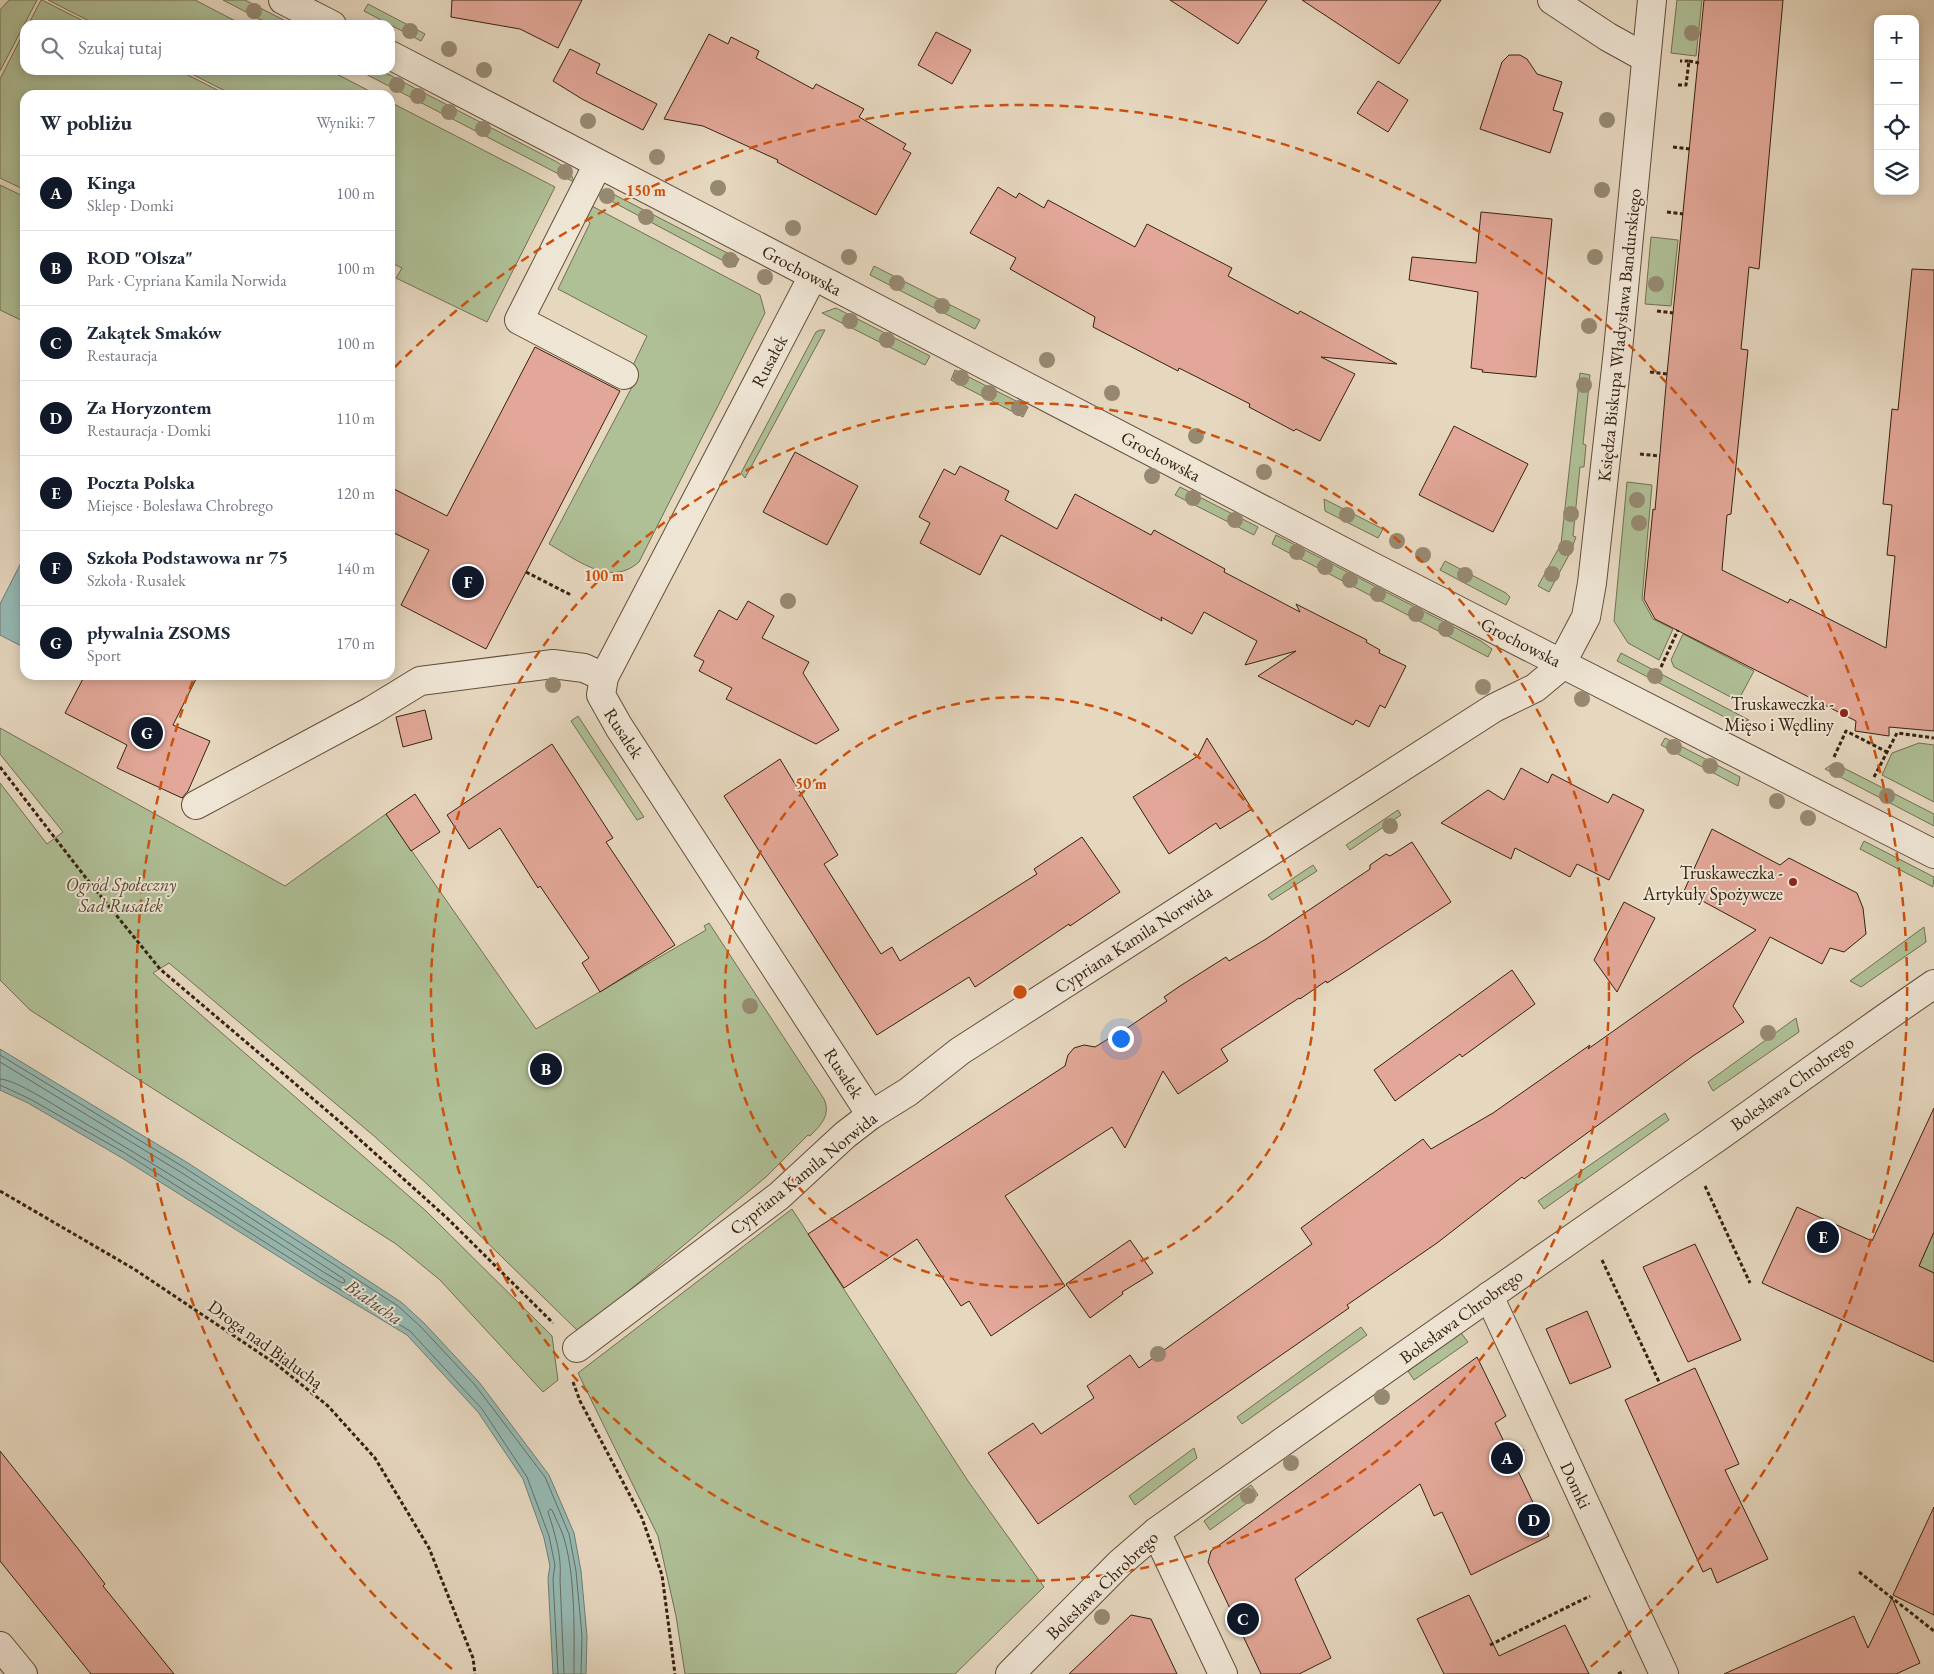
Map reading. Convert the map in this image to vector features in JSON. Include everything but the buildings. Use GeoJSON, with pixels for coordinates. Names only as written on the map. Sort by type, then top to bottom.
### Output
{"type":"FeatureCollection","features":[{"type":"Feature","properties":{"kind":"street"},"geometry":{"type":"LineString","coordinates":[[284,0],[322,20]]}},
{"type":"Feature","properties":{"kind":"street"},"geometry":{"type":"LineString","coordinates":[[1552,0],[1608,37],[1646,58]]}},
{"type":"Feature","properties":{"kind":"street","name":"Księdza Biskupa Władysława Bandurskiego"},"geometry":{"type":"LineString","coordinates":[[1562,664],[1586,617],[1592,583],[1619,341],[1652,0]]}},
{"type":"Feature","properties":{"kind":"street","name":"Grochowska"},"geometry":{"type":"LineString","coordinates":[[395,58],[1562,664],[1934,854]]}},
{"type":"Feature","properties":{"kind":"street"},"geometry":{"type":"LineString","coordinates":[[598,164],[519,320],[624,375]]}},
{"type":"Feature","properties":{"kind":"street","name":"Rusałek"},"geometry":{"type":"LineString","coordinates":[[813,276],[604,677],[601,695],[605,705],[871,1116]]}},
{"type":"Feature","properties":{"kind":"street"},"geometry":{"type":"LineString","coordinates":[[395,679],[420,681],[553,664],[584,668],[604,677]]}},
{"type":"Feature","properties":{"kind":"street","name":"Cypriana Kamila Norwida"},"geometry":{"type":"LineString","coordinates":[[577,1348],[779,1196],[845,1136],[871,1116],[908,1092],[968,1046],[1494,708],[1535,688],[1562,664]]}},
{"type":"Feature","properties":{"kind":"street"},"geometry":{"type":"LineString","coordinates":[[196,805],[371,711],[420,681]]}},
{"type":"Feature","properties":{"kind":"street","name":"Bolesława Chrobrego"},"geometry":{"type":"LineString","coordinates":[[1010,1674],[1125,1559],[1156,1532],[1934,984]]}},
{"type":"Feature","properties":{"kind":"street","name":"Domki"},"geometry":{"type":"LineString","coordinates":[[1489,1296],[1664,1674]]}},
{"type":"Feature","properties":{"kind":"street"},"geometry":{"type":"LineString","coordinates":[[1156,1532],[1223,1674]]}},
{"type":"Feature","properties":{"kind":"street"},"geometry":{"type":"LineString","coordinates":[[0,1646],[23,1674]]}},
{"type":"Feature","properties":{"kind":"path"},"geometry":{"type":"LineString","coordinates":[[1689,61],[1698,63]]}},
{"type":"Feature","properties":{"kind":"path"},"geometry":{"type":"LineString","coordinates":[[526,572],[571,595]]}},
{"type":"Feature","properties":{"kind":"path"},"geometry":{"type":"LineString","coordinates":[[1661,667],[1678,630]]}},
{"type":"Feature","properties":{"kind":"path"},"geometry":{"type":"LineString","coordinates":[[1834,757],[1846,731],[1887,752]]}},
{"type":"Feature","properties":{"kind":"path"},"geometry":{"type":"LineString","coordinates":[[1874,777],[1897,734],[1934,738]]}},
{"type":"Feature","properties":{"kind":"path"},"geometry":{"type":"LineString","coordinates":[[0,767],[160,969],[339,1121],[447,1218],[554,1325]]}},
{"type":"Feature","properties":{"kind":"path"},"geometry":{"type":"LineString","coordinates":[[1702,1180],[1750,1283]]}},
{"type":"Feature","properties":{"kind":"path","name":"Droga nad Białuchą"},"geometry":{"type":"LineString","coordinates":[[0,1191],[134,1269],[276,1364],[328,1406],[375,1458],[428,1548],[473,1658],[475,1674]]}},
{"type":"Feature","properties":{"kind":"path"},"geometry":{"type":"LineString","coordinates":[[1601,1260],[1660,1384]]}},
{"type":"Feature","properties":{"kind":"path"},"geometry":{"type":"LineString","coordinates":[[571,1378],[580,1401],[642,1518],[662,1575],[675,1674]]}},
{"type":"Feature","properties":{"kind":"path"},"geometry":{"type":"LineString","coordinates":[[1859,1572],[1934,1631]]}},
{"type":"Feature","properties":{"kind":"path"},"geometry":{"type":"LineString","coordinates":[[1490,1645],[1592,1595]]}},
{"type":"Feature","properties":{"kind":"green space"},"geometry":{"type":"Polygon","coordinates":[[[9,0],[37,0],[27,20],[20,20],[20,33],[0,71],[0,10],[9,0]]]}},
{"type":"Feature","properties":{"kind":"green space"},"geometry":{"type":"Polygon","coordinates":[[[42,0],[81,20],[31,20],[42,0]]]}},
{"type":"Feature","properties":{"kind":"green space"},"geometry":{"type":"Polygon","coordinates":[[[48,0],[195,0],[233,20],[87,20],[48,0]]]}},
{"type":"Feature","properties":{"kind":"green space"},"geometry":{"type":"Polygon","coordinates":[[[223,0],[245,0],[283,20],[261,20],[223,0]]]}},
{"type":"Feature","properties":{"kind":"green space"},"geometry":{"type":"Polygon","coordinates":[[[1677,0],[1702,0],[1696,56],[1671,53],[1677,0]]]}},
{"type":"Feature","properties":{"kind":"green space"},"geometry":{"type":"Polygon","coordinates":[[[368,4],[425,34],[421,41],[395,27],[395,20],[381,20],[364,11],[368,4]]]}},
{"type":"Feature","properties":{"kind":"green space"},"geometry":{"type":"Polygon","coordinates":[[[20,40],[20,75],[188,75],[217,90],[20,90],[20,188],[0,178],[0,79],[20,40]]]}},
{"type":"Feature","properties":{"kind":"green space"},"geometry":{"type":"Polygon","coordinates":[[[194,75],[339,75],[367,90],[223,90],[194,75]]]}},
{"type":"Feature","properties":{"kind":"green space"},"geometry":{"type":"Polygon","coordinates":[[[368,75],[390,75],[557,162],[570,171],[574,182],[368,75]]]}},
{"type":"Feature","properties":{"kind":"green space"},"geometry":{"type":"Polygon","coordinates":[[[395,105],[555,187],[487,322],[396,278],[402,268],[395,264],[395,105]]]}},
{"type":"Feature","properties":{"kind":"green space"},"geometry":{"type":"Polygon","coordinates":[[[0,185],[20,195],[20,320],[0,310],[0,185]]]}},
{"type":"Feature","properties":{"kind":"green space"},"geometry":{"type":"Polygon","coordinates":[[[603,191],[611,193],[739,259],[735,267],[598,194],[603,191]]]}},
{"type":"Feature","properties":{"kind":"green space"},"geometry":{"type":"Polygon","coordinates":[[[590,205],[760,295],[765,313],[639,562],[628,569],[616,572],[605,572],[593,568],[549,544],[632,387],[626,380],[647,336],[558,289],[590,223],[584,216],[590,205]]]}},
{"type":"Feature","properties":{"kind":"green space"},"geometry":{"type":"Polygon","coordinates":[[[1651,237],[1678,240],[1671,306],[1645,304],[1651,237]]]}},
{"type":"Feature","properties":{"kind":"green space"},"geometry":{"type":"Polygon","coordinates":[[[874,266],[980,320],[975,329],[870,275],[874,266]]]}},
{"type":"Feature","properties":{"kind":"green space"},"geometry":{"type":"Polygon","coordinates":[[[836,308],[930,356],[925,365],[822,313],[836,308]]]}},
{"type":"Feature","properties":{"kind":"green space"},"geometry":{"type":"Polygon","coordinates":[[[825,330],[745,478],[741,473],[816,332],[825,330]]]}},
{"type":"Feature","properties":{"kind":"green space"},"geometry":{"type":"Polygon","coordinates":[[[955,370],[1028,407],[1023,417],[951,380],[955,370]]]}},
{"type":"Feature","properties":{"kind":"green space"},"geometry":{"type":"Polygon","coordinates":[[[1580,373],[1590,375],[1583,444],[1586,445],[1584,467],[1580,467],[1573,536],[1576,537],[1570,553],[1549,592],[1538,586],[1561,544],[1580,373]]]}},
{"type":"Feature","properties":{"kind":"green space"},"geometry":{"type":"Polygon","coordinates":[[[1627,482],[1652,485],[1642,599],[1653,619],[1673,629],[1659,660],[1628,643],[1614,621],[1627,482]]]}},
{"type":"Feature","properties":{"kind":"green space"},"geometry":{"type":"Polygon","coordinates":[[[1180,487],[1258,527],[1254,535],[1175,495],[1180,487]]]}},
{"type":"Feature","properties":{"kind":"green space"},"geometry":{"type":"Polygon","coordinates":[[[1324,499],[1383,529],[1378,538],[1325,511],[1324,499]]]}},
{"type":"Feature","properties":{"kind":"green space"},"geometry":{"type":"Polygon","coordinates":[[[1276,535],[1481,641],[1492,649],[1488,657],[1272,544],[1276,535]]]}},
{"type":"Feature","properties":{"kind":"green space"},"geometry":{"type":"Polygon","coordinates":[[[1445,561],[1506,593],[1510,597],[1506,605],[1440,570],[1445,561]]]}},
{"type":"Feature","properties":{"kind":"green space"},"geometry":{"type":"Polygon","coordinates":[[[1683,634],[1754,671],[1738,701],[1674,667],[1671,660],[1683,634]]]}},
{"type":"Feature","properties":{"kind":"green space"},"geometry":{"type":"Polygon","coordinates":[[[1621,653],[1749,720],[1736,723],[1617,661],[1621,653]]]}},
{"type":"Feature","properties":{"kind":"green space"},"geometry":{"type":"Polygon","coordinates":[[[578,716],[644,817],[637,820],[571,721],[578,716]]]}},
{"type":"Feature","properties":{"kind":"green space","name":"Ogród Społeczny Sad Rusałek"},"geometry":{"type":"Polygon","coordinates":[[[0,728],[285,886],[386,814],[536,1029],[706,930],[704,926],[709,923],[824,1099],[826,1115],[818,1128],[810,1136],[808,1135],[766,1177],[579,1332],[427,1184],[374,1136],[169,963],[153,973],[426,1211],[552,1336],[558,1380],[543,1392],[440,1280],[396,1244],[30,1010],[0,980],[0,783],[47,844],[63,832],[0,754],[0,728]]]}},
{"type":"Feature","properties":{"kind":"green space"},"geometry":{"type":"Polygon","coordinates":[[[1665,738],[1740,777],[1738,786],[1661,745],[1665,738]]]}},
{"type":"Feature","properties":{"kind":"green space"},"geometry":{"type":"Polygon","coordinates":[[[1919,743],[1934,745],[1934,802],[1882,775],[1892,753],[1919,743]]]}},
{"type":"Feature","properties":{"kind":"green space"},"geometry":{"type":"Polygon","coordinates":[[[1834,763],[1934,814],[1934,826],[1825,769],[1834,763]]]}},
{"type":"Feature","properties":{"kind":"green space"},"geometry":{"type":"Polygon","coordinates":[[[1398,810],[1401,815],[1350,850],[1346,845],[1398,810]]]}},
{"type":"Feature","properties":{"kind":"green space"},"geometry":{"type":"Polygon","coordinates":[[[1864,841],[1934,877],[1933,887],[1860,849],[1864,841]]]}},
{"type":"Feature","properties":{"kind":"green space"},"geometry":{"type":"Polygon","coordinates":[[[1313,865],[1317,871],[1272,900],[1268,895],[1313,865]]]}},
{"type":"Feature","properties":{"kind":"green space"},"geometry":{"type":"Polygon","coordinates":[[[1924,927],[1926,942],[1861,987],[1850,981],[1924,927]]]}},
{"type":"Feature","properties":{"kind":"green space"},"geometry":{"type":"Polygon","coordinates":[[[1796,1018],[1799,1032],[1713,1091],[1708,1082],[1796,1018]]]}},
{"type":"Feature","properties":{"kind":"green space"},"geometry":{"type":"Polygon","coordinates":[[[1665,1113],[1669,1120],[1544,1209],[1538,1201],[1665,1113]]]}},
{"type":"Feature","properties":{"kind":"green space"},"geometry":{"type":"Polygon","coordinates":[[[792,1209],[968,1481],[1044,1587],[955,1674],[685,1674],[676,1616],[658,1536],[578,1373],[792,1209]]]}},
{"type":"Feature","properties":{"kind":"green space"},"geometry":{"type":"Polygon","coordinates":[[[1934,1232],[1934,1273],[1919,1266],[1934,1232]]]}},
{"type":"Feature","properties":{"kind":"green space"},"geometry":{"type":"Polygon","coordinates":[[[1361,1327],[1367,1335],[1242,1424],[1237,1417],[1361,1327]]]}},
{"type":"Feature","properties":{"kind":"green space"},"geometry":{"type":"Polygon","coordinates":[[[1461,1333],[1468,1342],[1414,1380],[1408,1371],[1461,1333]]]}},
{"type":"Feature","properties":{"kind":"green space"},"geometry":{"type":"Polygon","coordinates":[[[1194,1448],[1197,1458],[1135,1505],[1129,1496],[1194,1448]]]}},
{"type":"Feature","properties":{"kind":"green space"},"geometry":{"type":"Polygon","coordinates":[[[1251,1485],[1258,1495],[1210,1530],[1204,1521],[1251,1485]]]}},
{"type":"Feature","properties":{"kind":"water"},"geometry":{"type":"Polygon","coordinates":[[[20,565],[20,645],[0,635],[0,604],[20,565]]]}},
{"type":"Feature","properties":{"kind":"water","name":"Białucha"},"geometry":{"type":"Polygon","coordinates":[[[0,1049],[188,1163],[401,1302],[424,1323],[479,1382],[549,1475],[574,1533],[581,1571],[587,1636],[586,1674],[553,1674],[548,1578],[550,1566],[544,1538],[523,1479],[478,1412],[407,1335],[122,1158],[28,1103],[0,1090],[0,1049]]]}},
{"type":"Feature","properties":{"kind":"place","name":"Szkoła Podstawowa nr 75"},"geometry":{"type":"Point","coordinates":[468,582]}},
{"type":"Feature","properties":{"kind":"place","name":"Truskaweczka - Mięso i Wędliny"},"geometry":{"type":"Point","coordinates":[1844,713]}},
{"type":"Feature","properties":{"kind":"place","name":"pływalnia ZSOMS"},"geometry":{"type":"Point","coordinates":[147,733]}},
{"type":"Feature","properties":{"kind":"place","name":"Truskaweczka - Artykuły Spożywcze"},"geometry":{"type":"Point","coordinates":[1793,882]}},
{"type":"Feature","properties":{"kind":"place","name":"ROD \"Olsza\""},"geometry":{"type":"Point","coordinates":[546,1069]}},
{"type":"Feature","properties":{"kind":"place","name":"Poczta Polska"},"geometry":{"type":"Point","coordinates":[1823,1237]}},
{"type":"Feature","properties":{"kind":"place","name":"Kinga"},"geometry":{"type":"Point","coordinates":[1507,1458]}},
{"type":"Feature","properties":{"kind":"place","name":"Za Horyzontem"},"geometry":{"type":"Point","coordinates":[1534,1520]}},
{"type":"Feature","properties":{"kind":"place","name":"Zakątek Smaków"},"geometry":{"type":"Point","coordinates":[1243,1619]}}]}
